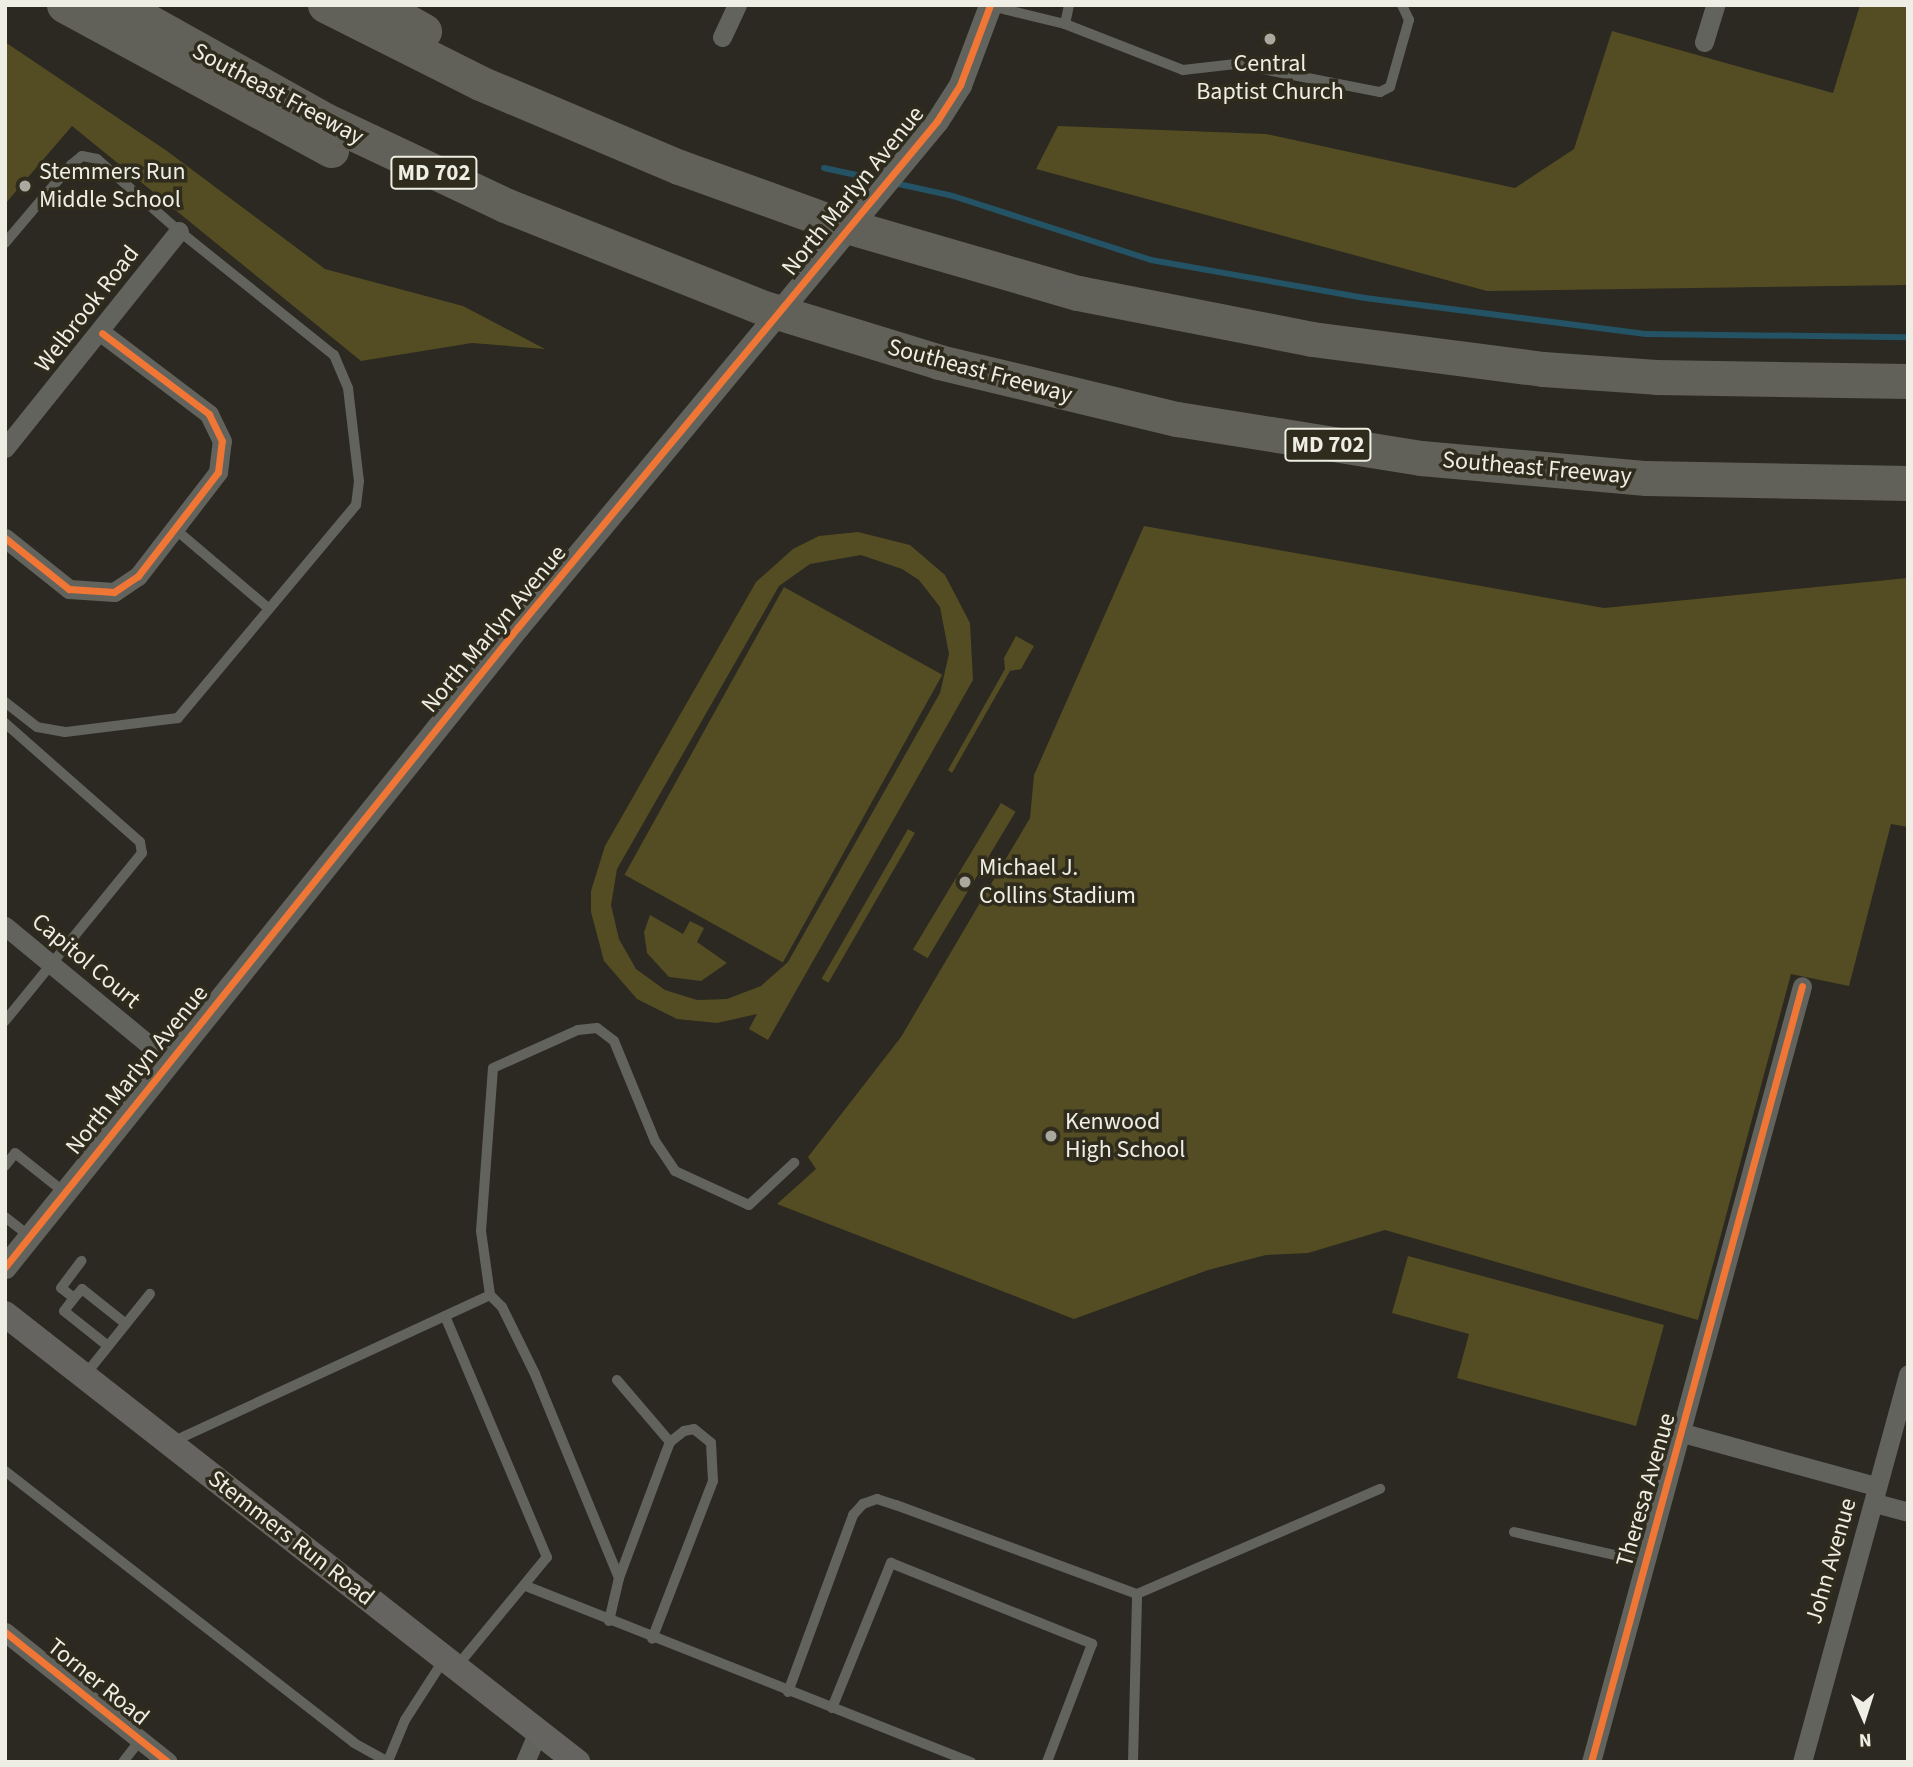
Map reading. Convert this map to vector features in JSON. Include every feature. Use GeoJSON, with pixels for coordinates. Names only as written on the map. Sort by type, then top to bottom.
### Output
{"type":"FeatureCollection","features":[{"type":"Feature","properties":{"kind":"highway"},"geometry":{"type":"LineString","coordinates":[[64,5],[208,86],[406,185],[499,222],[764,308]]}},
{"type":"Feature","properties":{"kind":"highway","name":"Southeast Freeway"},"geometry":{"type":"LineString","coordinates":[[119,5],[325,120],[517,211],[764,308],[1044,389],[1294,440],[1550,471],[1760,483],[1908,483]]}},
{"type":"Feature","properties":{"kind":"highway"},"geometry":{"type":"LineString","coordinates":[[326,5],[480,83],[582,128],[825,220],[1078,293],[1312,339],[1443,358],[1643,376],[1908,381]]}},
{"type":"Feature","properties":{"kind":"highway"},"geometry":{"type":"LineString","coordinates":[[377,5],[586,119],[825,220]]}},
{"type":"Feature","properties":{"kind":"main road","name":"Stemmers Run Road"},"geometry":{"type":"LineString","coordinates":[[5,1314],[172,1442],[577,1762]]}},
{"type":"Feature","properties":{"kind":"street"},"geometry":{"type":"LineString","coordinates":[[722,37],[737,5]]}},
{"type":"Feature","properties":{"kind":"street"},"geometry":{"type":"LineString","coordinates":[[1704,42],[1715,5]]}},
{"type":"Feature","properties":{"kind":"street","name":"North Marlyn Avenue"},"geometry":{"type":"LineString","coordinates":[[5,1267],[169,1060],[937,121],[960,85],[990,6]]}},
{"type":"Feature","properties":{"kind":"street","name":"Welbrook Road"},"geometry":{"type":"LineString","coordinates":[[5,448],[102,333],[179,232]]}},
{"type":"Feature","properties":{"kind":"street"},"geometry":{"type":"LineString","coordinates":[[5,538],[69,589],[101,594],[127,587],[218,472],[223,450],[217,428],[209,414],[176,386],[102,333]]}},
{"type":"Feature","properties":{"kind":"street","name":"Capitol Court"},"geometry":{"type":"LineString","coordinates":[[5,926],[169,1060]]}},
{"type":"Feature","properties":{"kind":"street","name":"Theresa Avenue"},"geometry":{"type":"LineString","coordinates":[[1591,1762],[1683,1433],[1802,986]]}},
{"type":"Feature","properties":{"kind":"street","name":"John Avenue"},"geometry":{"type":"LineString","coordinates":[[1802,1762],[1908,1374]]}},
{"type":"Feature","properties":{"kind":"street"},"geometry":{"type":"LineString","coordinates":[[1683,1433],[1875,1495],[1908,1512]]}},
{"type":"Feature","properties":{"kind":"street","name":"Torner Road"},"geometry":{"type":"LineString","coordinates":[[5,1632],[167,1762]]}},
{"type":"Feature","properties":{"kind":"street"},"geometry":{"type":"LineString","coordinates":[[525,1762],[538,1732]]}},
{"type":"Feature","properties":{"kind":"lane"},"geometry":{"type":"LineString","coordinates":[[1065,23],[1069,5]]}},
{"type":"Feature","properties":{"kind":"lane"},"geometry":{"type":"LineString","coordinates":[[990,6],[1065,23],[1183,70],[1236,64],[1380,92],[1391,87],[1409,20],[1402,5]]}},
{"type":"Feature","properties":{"kind":"lane"},"geometry":{"type":"LineString","coordinates":[[5,243],[82,156],[97,159],[179,232],[334,355],[348,388],[359,481],[356,505],[267,607],[178,718],[65,732],[37,727],[5,702]]}},
{"type":"Feature","properties":{"kind":"lane"},"geometry":{"type":"LineString","coordinates":[[176,528],[267,607]]}},
{"type":"Feature","properties":{"kind":"lane"},"geometry":{"type":"LineString","coordinates":[[5,723],[140,842],[142,853],[5,1021]]}},
{"type":"Feature","properties":{"kind":"lane"},"geometry":{"type":"LineString","coordinates":[[619,1578],[535,1374],[502,1307],[490,1295],[481,1231],[493,1069],[578,1030],[597,1028],[614,1041],[655,1141],[675,1171],[749,1205],[794,1163]]}},
{"type":"Feature","properties":{"kind":"lane"},"geometry":{"type":"LineString","coordinates":[[5,1166],[15,1153],[64,1193]]}},
{"type":"Feature","properties":{"kind":"lane"},"geometry":{"type":"LineString","coordinates":[[5,1217],[29,1236]]}},
{"type":"Feature","properties":{"kind":"lane"},"geometry":{"type":"LineString","coordinates":[[74,1298],[61,1289],[81,1261]]}},
{"type":"Feature","properties":{"kind":"lane"},"geometry":{"type":"LineString","coordinates":[[108,1346],[64,1311],[74,1298],[82,1289],[127,1324]]}},
{"type":"Feature","properties":{"kind":"lane"},"geometry":{"type":"LineString","coordinates":[[85,1376],[150,1294]]}},
{"type":"Feature","properties":{"kind":"lane"},"geometry":{"type":"LineString","coordinates":[[172,1442],[490,1295]]}},
{"type":"Feature","properties":{"kind":"lane"},"geometry":{"type":"LineString","coordinates":[[5,1471],[354,1743],[388,1761],[405,1720],[451,1663],[509,1598],[526,1586],[543,1565],[545,1545],[445,1316]]}},
{"type":"Feature","properties":{"kind":"lane"},"geometry":{"type":"LineString","coordinates":[[617,1380],[670,1442]]}},
{"type":"Feature","properties":{"kind":"lane"},"geometry":{"type":"LineString","coordinates":[[609,1621],[619,1578],[670,1442],[684,1431],[705,1433],[714,1467],[652,1639]]}},
{"type":"Feature","properties":{"kind":"lane"},"geometry":{"type":"LineString","coordinates":[[788,1692],[853,1515],[863,1504],[877,1499],[1137,1594],[1380,1489]]}},
{"type":"Feature","properties":{"kind":"lane"},"geometry":{"type":"LineString","coordinates":[[1514,1532],[1645,1562]]}},
{"type":"Feature","properties":{"kind":"lane"},"geometry":{"type":"LineString","coordinates":[[832,1709],[891,1563],[1092,1644],[1047,1762]]}},
{"type":"Feature","properties":{"kind":"lane"},"geometry":{"type":"LineString","coordinates":[[526,1586],[652,1639],[971,1762]]}},
{"type":"Feature","properties":{"kind":"lane"},"geometry":{"type":"LineString","coordinates":[[1133,1762],[1137,1594]]}},
{"type":"Feature","properties":{"kind":"lane"},"geometry":{"type":"LineString","coordinates":[[123,1762],[140,1740]]}},
{"type":"Feature","properties":{"kind":"shaded area"},"geometry":{"type":"Polygon","coordinates":[[[1860,5],[1908,5],[1908,285],[1487,291],[1036,169],[1058,126],[1266,134],[1515,188],[1574,149],[1612,31],[1833,93],[1860,5]]]}},
{"type":"Feature","properties":{"kind":"shaded area"},"geometry":{"type":"Polygon","coordinates":[[[5,42],[167,151],[325,269],[463,306],[545,349],[472,343],[361,361],[72,126],[5,204],[5,42]]]}},
{"type":"Feature","properties":{"kind":"shaded area"},"geometry":{"type":"Polygon","coordinates":[[[1144,526],[1604,608],[1908,578],[1908,827],[1891,824],[1849,986],[1791,974],[1698,1320],[1385,1230],[1308,1253],[1266,1255],[1208,1270],[1074,1319],[777,1204],[816,1169],[808,1157],[901,1037],[1030,818],[1034,775],[1144,526]]]}},
{"type":"Feature","properties":{"kind":"shaded area"},"geometry":{"type":"Polygon","coordinates":[[[858,532],[910,545],[945,575],[970,623],[973,680],[768,1040],[749,1029],[757,1014],[717,1023],[677,1019],[637,999],[604,961],[591,912],[591,891],[605,846],[756,582],[793,549],[819,536],[858,532]],[[861,555],[810,564],[779,586],[617,869],[611,905],[619,939],[636,969],[665,990],[697,1000],[727,999],[761,986],[788,962],[940,693],[949,654],[940,607],[919,580],[902,569],[861,555]]]}},
{"type":"Feature","properties":{"kind":"shaded area"},"geometry":{"type":"Polygon","coordinates":[[[784,587],[942,675],[783,963],[624,875],[784,587]]]}},
{"type":"Feature","properties":{"kind":"shaded area"},"geometry":{"type":"Polygon","coordinates":[[[1016,636],[1034,646],[1021,669],[1010,671],[952,773],[948,770],[1005,669],[1004,658],[1016,636]]]}},
{"type":"Feature","properties":{"kind":"shaded area","name":"Michael J. Collins Stadium"},"geometry":{"type":"Polygon","coordinates":[[[1001,803],[1016,812],[928,958],[913,950],[1001,803]]]}},
{"type":"Feature","properties":{"kind":"shaded area"},"geometry":{"type":"Polygon","coordinates":[[[908,829],[915,833],[828,983],[822,979],[908,829]]]}},
{"type":"Feature","properties":{"kind":"shaded area"},"geometry":{"type":"Polygon","coordinates":[[[650,915],[683,934],[690,921],[704,928],[697,942],[727,963],[701,981],[669,977],[647,953],[644,932],[650,915]]]}},
{"type":"Feature","properties":{"kind":"shaded area"},"geometry":{"type":"Polygon","coordinates":[[[1408,1256],[1664,1325],[1636,1426],[1457,1378],[1469,1334],[1392,1313],[1408,1256]]]}},
{"type":"Feature","properties":{"kind":"waterway"},"geometry":{"type":"LineString","coordinates":[[824,168],[880,180]]}},
{"type":"Feature","properties":{"kind":"waterway"},"geometry":{"type":"LineString","coordinates":[[894,183],[953,196],[1151,260],[1365,298],[1646,334],[1908,337]]}},
{"type":"Feature","properties":{"kind":"cycle path"},"geometry":{"type":"LineString","coordinates":[[5,1267],[518,627],[937,121],[960,85],[990,5]]}},
{"type":"Feature","properties":{"kind":"cycle path"},"geometry":{"type":"LineString","coordinates":[[5,538],[69,589],[114,592],[138,576],[218,472],[222,441],[209,414],[102,333]]}},
{"type":"Feature","properties":{"kind":"cycle path"},"geometry":{"type":"LineString","coordinates":[[1591,1762],[1802,986]]}},
{"type":"Feature","properties":{"kind":"cycle path"},"geometry":{"type":"LineString","coordinates":[[5,1632],[168,1762]]}},
{"type":"Feature","properties":{"kind":"place","name":"Central Baptist Church"},"geometry":{"type":"Point","coordinates":[1270,39]}},
{"type":"Feature","properties":{"kind":"place","name":"Stemmers Run Middle School"},"geometry":{"type":"Point","coordinates":[25,186]}},
{"type":"Feature","properties":{"kind":"place","name":"Michael J. Collins Stadium"},"geometry":{"type":"Point","coordinates":[965,882]}},
{"type":"Feature","properties":{"kind":"place","name":"Kenwood High School"},"geometry":{"type":"Point","coordinates":[1051,1136]}}]}
